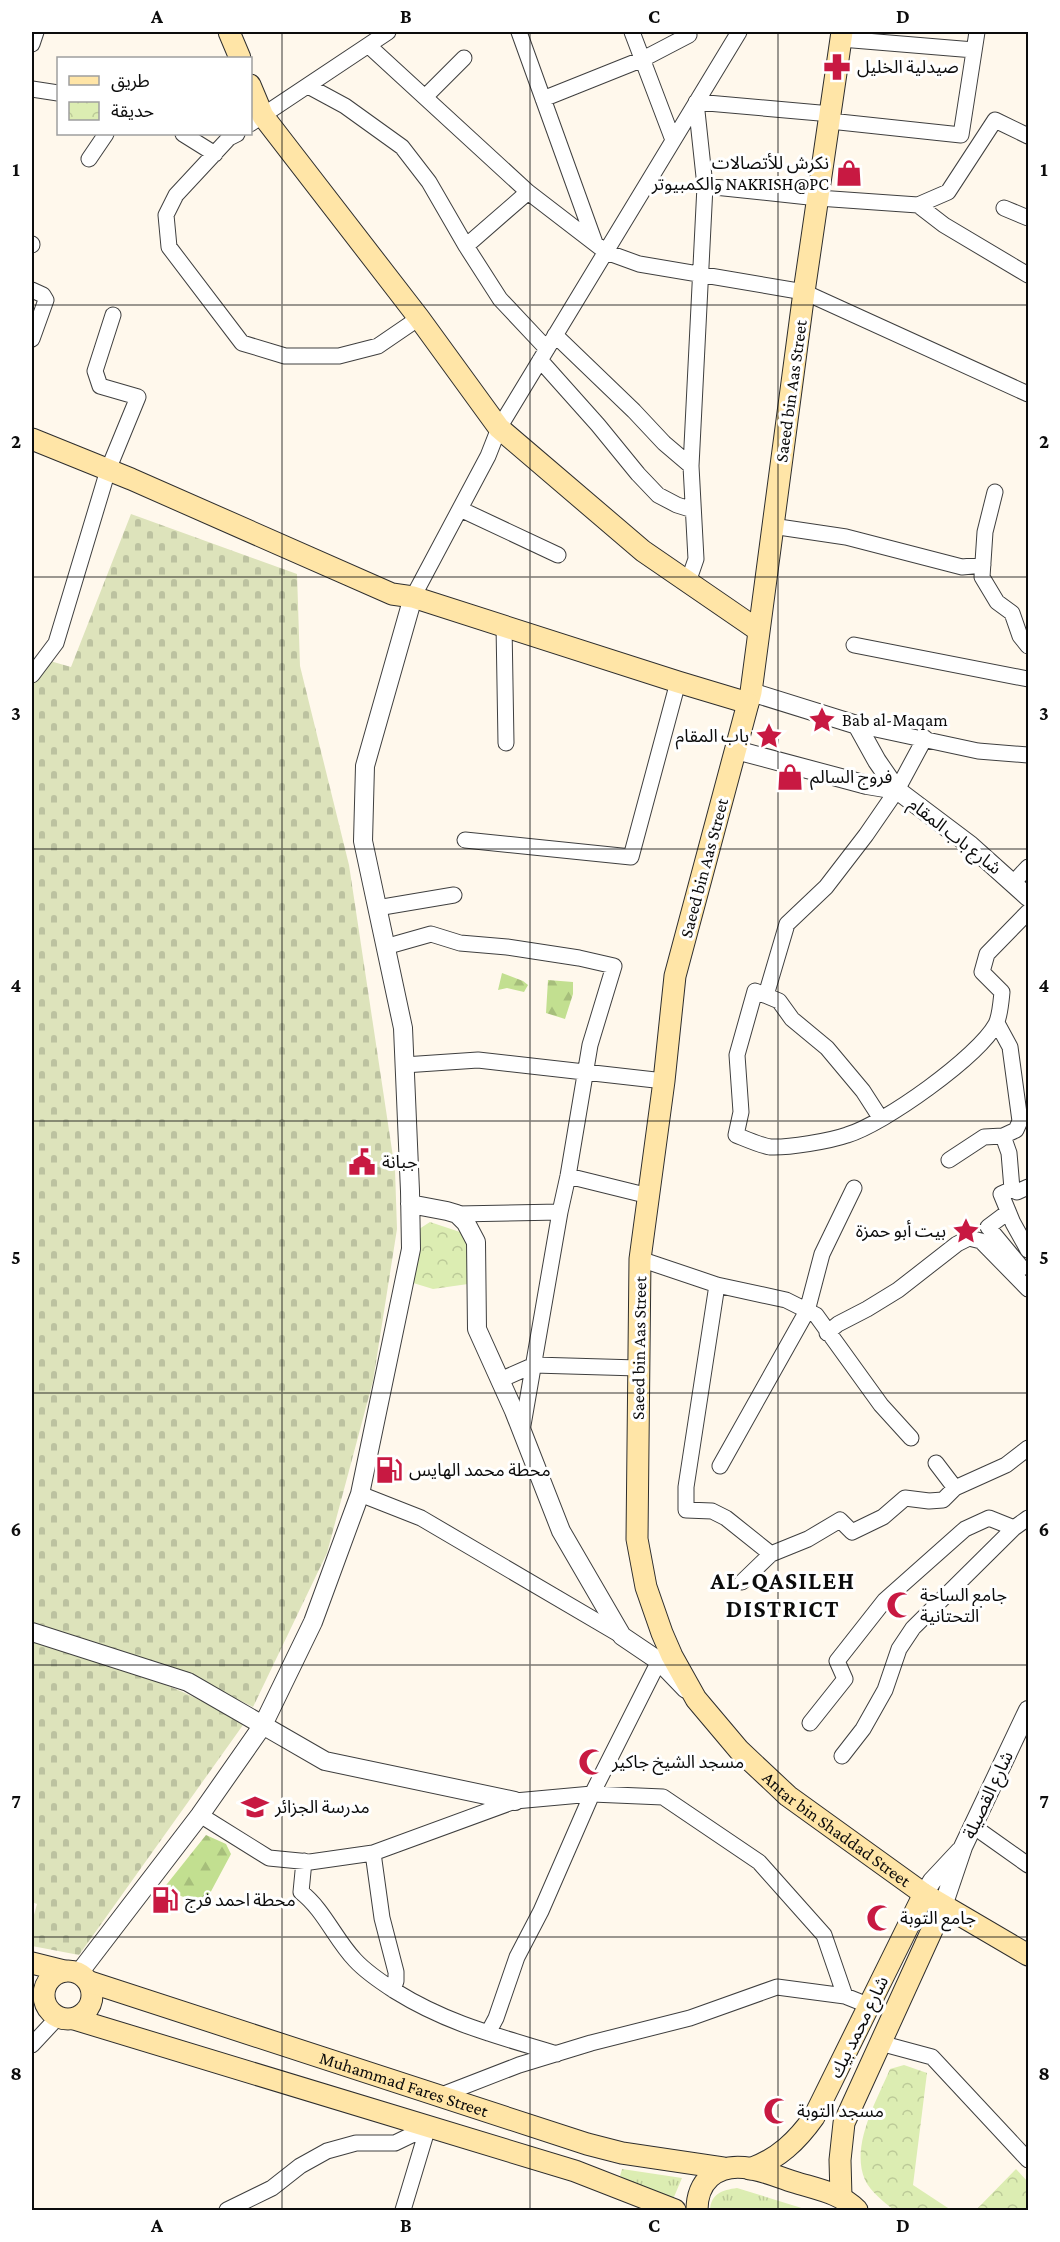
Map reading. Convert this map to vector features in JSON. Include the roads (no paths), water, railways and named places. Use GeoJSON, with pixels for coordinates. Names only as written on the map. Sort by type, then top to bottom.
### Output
{"type":"FeatureCollection","features":[{"type":"Feature","properties":{"kind":"main road"},"geometry":{"type":"LineString","coordinates":[[228,32],[240,57]]}},
{"type":"Feature","properties":{"kind":"main road","name":"Saeed bin Aas Street"},"geometry":{"type":"LineString","coordinates":[[696,1699],[662,1634],[651,1603],[637,1539],[640,1259],[664,1081],[675,976],[749,698],[841,35]]}},
{"type":"Feature","properties":{"kind":"main road"},"geometry":{"type":"LineString","coordinates":[[252,95],[257,120],[419,318],[499,428],[644,550],[758,630]]}},
{"type":"Feature","properties":{"kind":"main road"},"geometry":{"type":"LineString","coordinates":[[32,439],[392,594],[413,597],[678,682],[749,698]]}},
{"type":"Feature","properties":{"kind":"main road","name":"Antar bin Shaddad Street"},"geometry":{"type":"LineString","coordinates":[[696,1699],[739,1750],[788,1796],[924,1894],[1029,1955]]}},
{"type":"Feature","properties":{"kind":"main road","name":"شارع محمد بيك"},"geometry":{"type":"LineString","coordinates":[[750,2169],[767,2163],[780,2154],[804,2131],[814,2117],[924,1894]]}},
{"type":"Feature","properties":{"kind":"main road","name":"شارع محمد بيك"},"geometry":{"type":"LineString","coordinates":[[840,2197],[840,2160],[844,2123],[944,1906]]}},
{"type":"Feature","properties":{"kind":"main road","name":"Muhammad Fares Street"},"geometry":{"type":"LineString","coordinates":[[32,1963],[613,2151],[723,2168],[741,2166],[750,2169]]}},
{"type":"Feature","properties":{"kind":"main road"},"geometry":{"type":"LineString","coordinates":[[57,1973],[78,1976],[91,2002],[88,2009],[61,2016],[44,1999],[46,1984],[57,1973]]}},
{"type":"Feature","properties":{"kind":"main road","name":"Muhammad Fares Street"},"geometry":{"type":"LineString","coordinates":[[32,2005],[61,2016],[576,2171],[675,2211]]}},
{"type":"Feature","properties":{"kind":"main road"},"geometry":{"type":"LineString","coordinates":[[422,2125],[414,2106],[432,2094]]}},
{"type":"Feature","properties":{"kind":"main road"},"geometry":{"type":"LineString","coordinates":[[452,2134],[457,2132],[464,2122],[463,2104]]}},
{"type":"Feature","properties":{"kind":"main road"},"geometry":{"type":"LineString","coordinates":[[697,2211],[700,2189],[706,2180],[723,2168]]}},
{"type":"Feature","properties":{"kind":"main road"},"geometry":{"type":"LineString","coordinates":[[750,2169],[840,2197],[857,2211]]}},
{"type":"Feature","properties":{"kind":"street"},"geometry":{"type":"LineString","coordinates":[[32,44],[36,32]]}},
{"type":"Feature","properties":{"kind":"street"},"geometry":{"type":"LineString","coordinates":[[257,120],[388,32]]}},
{"type":"Feature","properties":{"kind":"street"},"geometry":{"type":"LineString","coordinates":[[519,32],[600,249]]}},
{"type":"Feature","properties":{"kind":"street"},"geometry":{"type":"LineString","coordinates":[[632,32],[673,140]]}},
{"type":"Feature","properties":{"kind":"street"},"geometry":{"type":"LineString","coordinates":[[78,1976],[200,1815],[263,1725],[313,1622],[360,1494],[411,1249],[403,1028],[363,841],[365,766],[413,597],[488,456],[499,428],[555,335],[600,249],[673,140],[739,32]]}},
{"type":"Feature","properties":{"kind":"street"},"geometry":{"type":"LineString","coordinates":[[696,102],[961,135],[976,32]]}},
{"type":"Feature","properties":{"kind":"street"},"geometry":{"type":"LineString","coordinates":[[543,99],[643,59],[689,35]]}},
{"type":"Feature","properties":{"kind":"street"},"geometry":{"type":"LineString","coordinates":[[841,35],[974,50]]}},
{"type":"Feature","properties":{"kind":"street"},"geometry":{"type":"LineString","coordinates":[[369,46],[528,192],[600,249],[639,264],[804,292],[1029,394]]}},
{"type":"Feature","properties":{"kind":"street"},"geometry":{"type":"LineString","coordinates":[[425,97],[464,58]]}},
{"type":"Feature","properties":{"kind":"street"},"geometry":{"type":"LineString","coordinates":[[308,86],[345,106],[402,147],[429,182],[500,299],[598,425],[658,495],[693,510]]}},
{"type":"Feature","properties":{"kind":"street"},"geometry":{"type":"LineString","coordinates":[[32,90],[57,93]]}},
{"type":"Feature","properties":{"kind":"street"},"geometry":{"type":"LineString","coordinates":[[688,582],[696,559],[691,466],[705,186],[696,102]]}},
{"type":"Feature","properties":{"kind":"street"},"geometry":{"type":"LineString","coordinates":[[705,186],[818,198],[918,205],[948,192],[995,120],[1029,136]]}},
{"type":"Feature","properties":{"kind":"street"},"geometry":{"type":"LineString","coordinates":[[89,159],[105,135]]}},
{"type":"Feature","properties":{"kind":"street"},"geometry":{"type":"LineString","coordinates":[[185,135],[215,154]]}},
{"type":"Feature","properties":{"kind":"street"},"geometry":{"type":"LineString","coordinates":[[236,135],[176,195],[166,216],[169,247],[242,343],[285,356],[339,356],[378,346],[419,318]]}},
{"type":"Feature","properties":{"kind":"street"},"geometry":{"type":"LineString","coordinates":[[466,246],[528,192]]}},
{"type":"Feature","properties":{"kind":"street"},"geometry":{"type":"LineString","coordinates":[[918,205],[944,225],[1029,275]]}},
{"type":"Feature","properties":{"kind":"street"},"geometry":{"type":"LineString","coordinates":[[1004,208],[1029,218]]}},
{"type":"Feature","properties":{"kind":"street"},"geometry":{"type":"LineString","coordinates":[[32,290],[43,295],[46,300],[32,339]]}},
{"type":"Feature","properties":{"kind":"street"},"geometry":{"type":"LineString","coordinates":[[32,675],[56,643],[108,470],[138,397],[100,386],[95,371],[113,315]]}},
{"type":"Feature","properties":{"kind":"street"},"geometry":{"type":"LineString","coordinates":[[555,335],[664,443],[691,466]]}},
{"type":"Feature","properties":{"kind":"street"},"geometry":{"type":"LineString","coordinates":[[995,492],[984,532],[982,578],[996,602],[1012,612],[1020,636],[1029,646]]}},
{"type":"Feature","properties":{"kind":"street"},"geometry":{"type":"LineString","coordinates":[[460,509],[558,555]]}},
{"type":"Feature","properties":{"kind":"street"},"geometry":{"type":"LineString","coordinates":[[772,526],[846,537],[962,567],[983,566]]}},
{"type":"Feature","properties":{"kind":"street"},"geometry":{"type":"LineString","coordinates":[[504,626],[506,743]]}},
{"type":"Feature","properties":{"kind":"street"},"geometry":{"type":"LineString","coordinates":[[854,645],[1029,679]]}},
{"type":"Feature","properties":{"kind":"street"},"geometry":{"type":"LineString","coordinates":[[465,840],[631,857],[678,682]]}},
{"type":"Feature","properties":{"kind":"street"},"geometry":{"type":"LineString","coordinates":[[749,698],[857,725],[978,750],[1028,755]]}},
{"type":"Feature","properties":{"kind":"street"},"geometry":{"type":"LineString","coordinates":[[857,725],[877,761],[897,790]]}},
{"type":"Feature","properties":{"kind":"street"},"geometry":{"type":"LineString","coordinates":[[766,995],[787,924],[826,887],[866,835],[897,790],[925,738]]}},
{"type":"Feature","properties":{"kind":"street","name":"شارع باب المقام"},"geometry":{"type":"LineString","coordinates":[[736,750],[867,785],[897,790],[970,845],[1029,897]]}},
{"type":"Feature","properties":{"kind":"street"},"geometry":{"type":"LineString","coordinates":[[1014,882],[1029,867]]}},
{"type":"Feature","properties":{"kind":"street"},"geometry":{"type":"LineString","coordinates":[[377,908],[454,895]]}},
{"type":"Feature","properties":{"kind":"street"},"geometry":{"type":"LineString","coordinates":[[881,1119],[862,1091],[827,1048],[792,1019],[779,1001],[755,992],[737,1055],[741,1112],[735,1135],[770,1147],[820,1142],[849,1135],[881,1119],[909,1102],[959,1064],[997,1023],[1002,993],[982,972],[987,954],[1029,912]]}},
{"type":"Feature","properties":{"kind":"street"},"geometry":{"type":"LineString","coordinates":[[385,946],[431,934],[460,943],[507,947],[614,966],[590,1045],[522,1431]]}},
{"type":"Feature","properties":{"kind":"street"},"geometry":{"type":"LineString","coordinates":[[950,1160],[984,1137],[1003,1136],[1016,1130],[1020,1121],[1010,1047],[997,1023]]}},
{"type":"Feature","properties":{"kind":"street"},"geometry":{"type":"LineString","coordinates":[[404,1065],[478,1060],[664,1081]]}},
{"type":"Feature","properties":{"kind":"street"},"geometry":{"type":"LineString","coordinates":[[1003,1136],[1009,1153],[1012,1190]]}},
{"type":"Feature","properties":{"kind":"street"},"geometry":{"type":"LineString","coordinates":[[568,1176],[649,1196]]}},
{"type":"Feature","properties":{"kind":"street"},"geometry":{"type":"LineString","coordinates":[[1029,1187],[1017,1192],[1012,1190],[1001,1194],[1029,1250]]}},
{"type":"Feature","properties":{"kind":"street"},"geometry":{"type":"LineString","coordinates":[[720,1466],[807,1311],[822,1254],[854,1188]]}},
{"type":"Feature","properties":{"kind":"street"},"geometry":{"type":"LineString","coordinates":[[410,1204],[457,1214],[560,1212]]}},
{"type":"Feature","properties":{"kind":"street"},"geometry":{"type":"LineString","coordinates":[[1008,1212],[988,1227],[1022,1268],[1029,1289]]}},
{"type":"Feature","properties":{"kind":"street"},"geometry":{"type":"LineString","coordinates":[[457,1214],[466,1223],[476,1242],[477,1329],[522,1431],[561,1532],[622,1636]]}},
{"type":"Feature","properties":{"kind":"street"},"geometry":{"type":"LineString","coordinates":[[827,1333],[838,1324],[867,1310],[898,1290],[962,1240],[981,1241],[1022,1268]]}},
{"type":"Feature","properties":{"kind":"street"},"geometry":{"type":"LineString","coordinates":[[640,1259],[717,1285],[786,1300],[816,1315],[880,1405],[911,1438]]}},
{"type":"Feature","properties":{"kind":"street"},"geometry":{"type":"LineString","coordinates":[[717,1285],[686,1487],[686,1510],[712,1511],[726,1518],[771,1554]]}},
{"type":"Feature","properties":{"kind":"street"},"geometry":{"type":"LineString","coordinates":[[500,1380],[534,1365],[638,1368]]}},
{"type":"Feature","properties":{"kind":"street"},"geometry":{"type":"LineString","coordinates":[[742,1582],[771,1554],[808,1539],[840,1520],[852,1532],[883,1516],[905,1498],[929,1502],[944,1500],[955,1488],[1006,1466],[1029,1448]]}},
{"type":"Feature","properties":{"kind":"street"},"geometry":{"type":"LineString","coordinates":[[936,1463],[955,1488]]}},
{"type":"Feature","properties":{"kind":"street"},"geometry":{"type":"LineString","coordinates":[[360,1494],[421,1518],[622,1636],[659,1661],[696,1699]]}},
{"type":"Feature","properties":{"kind":"street"},"geometry":{"type":"LineString","coordinates":[[810,1723],[844,1679],[837,1660],[885,1600],[965,1528],[990,1518],[1014,1528]]}},
{"type":"Feature","properties":{"kind":"street"},"geometry":{"type":"LineString","coordinates":[[842,1756],[863,1729],[885,1690],[899,1649],[913,1628],[1014,1528],[1029,1518]]}},
{"type":"Feature","properties":{"kind":"street"},"geometry":{"type":"LineString","coordinates":[[32,1632],[188,1682],[325,1761],[515,1801]]}},
{"type":"Feature","properties":{"kind":"street"},"geometry":{"type":"LineString","coordinates":[[488,2033],[496,2018],[517,1957],[542,1911],[592,1794],[659,1661]]}},
{"type":"Feature","properties":{"kind":"street","name":"شارع القصيلة"},"geometry":{"type":"LineString","coordinates":[[944,1906],[963,1847],[1026,1721]]}},
{"type":"Feature","properties":{"kind":"street"},"geometry":{"type":"LineString","coordinates":[[200,1815],[269,1858],[304,1861],[373,1853],[515,1801],[592,1794],[663,1797],[759,1862],[824,1935],[845,1996]]}},
{"type":"Feature","properties":{"kind":"street"},"geometry":{"type":"LineString","coordinates":[[974,1826],[1029,1865]]}},
{"type":"Feature","properties":{"kind":"street","name":"شارع القصيلة"},"geometry":{"type":"LineString","coordinates":[[924,1894],[932,1881],[963,1847]]}},
{"type":"Feature","properties":{"kind":"street"},"geometry":{"type":"LineString","coordinates":[[373,1853],[382,1918],[396,1972],[393,1990]]}},
{"type":"Feature","properties":{"kind":"street"},"geometry":{"type":"LineString","coordinates":[[304,1861],[300,1892],[313,1902],[355,1961],[393,1990],[424,2009],[465,2027],[557,2054]]}},
{"type":"Feature","properties":{"kind":"street"},"geometry":{"type":"LineString","coordinates":[[432,2094],[591,2043],[690,2018],[777,1987],[845,1996],[870,2006]]}},
{"type":"Feature","properties":{"kind":"street"},"geometry":{"type":"LineString","coordinates":[[32,2045],[61,2016]]}},
{"type":"Feature","properties":{"kind":"street"},"geometry":{"type":"LineString","coordinates":[[880,2043],[932,2057],[1029,2160]]}},
{"type":"Feature","properties":{"kind":"street"},"geometry":{"type":"LineString","coordinates":[[230,2210],[272,2188],[300,2166],[327,2151],[356,2143],[395,2143],[422,2125]]}},
{"type":"Feature","properties":{"kind":"street"},"geometry":{"type":"LineString","coordinates":[[403,2211],[422,2125]]}},
{"type":"Feature","properties":{"kind":"place","name":"صيدلية الخليل"},"geometry":{"type":"Point","coordinates":[837,67]}},
{"type":"Feature","properties":{"kind":"place","name":"نكرش للأتصالات والكمبيوتر NAKRISH@PC"},"geometry":{"type":"Point","coordinates":[849,173]}},
{"type":"Feature","properties":{"kind":"place","name":"Bab al-Maqam"},"geometry":{"type":"Point","coordinates":[822,720]}},
{"type":"Feature","properties":{"kind":"place","name":"باب المقام"},"geometry":{"type":"Point","coordinates":[769,736]}},
{"type":"Feature","properties":{"kind":"place","name":"فروج السالم"},"geometry":{"type":"Point","coordinates":[790,777]}},
{"type":"Feature","properties":{"kind":"place","name":"جبانة"},"geometry":{"type":"Point","coordinates":[362,1162]}},
{"type":"Feature","properties":{"kind":"place","name":"بيت أبو حمزة"},"geometry":{"type":"Point","coordinates":[966,1231]}},
{"type":"Feature","properties":{"kind":"place","name":"محطة محمد الهايس"},"geometry":{"type":"Point","coordinates":[389,1470]}},
{"type":"Feature","properties":{"kind":"place","name":"جامع الساحة التحتانية"},"geometry":{"type":"Point","coordinates":[900,1605]}},
{"type":"Feature","properties":{"kind":"place","name":"مسجد الشيخ جاكير"},"geometry":{"type":"Point","coordinates":[592,1762]}},
{"type":"Feature","properties":{"kind":"place","name":"مدرسة الجزائر"},"geometry":{"type":"Point","coordinates":[255,1807]}},
{"type":"Feature","properties":{"kind":"place","name":"محطة احمد فرج"},"geometry":{"type":"Point","coordinates":[165,1900]}},
{"type":"Feature","properties":{"kind":"place","name":"جامع التوبة"},"geometry":{"type":"Point","coordinates":[880,1918]}},
{"type":"Feature","properties":{"kind":"place","name":"مسجد التوبة"},"geometry":{"type":"Point","coordinates":[777,2111]}},
{"type":"Feature","properties":{"kind":"district","name":"AL-QASILEH DISTRICT"},"geometry":{"type":"Point","coordinates":[783,1595]}}]}
